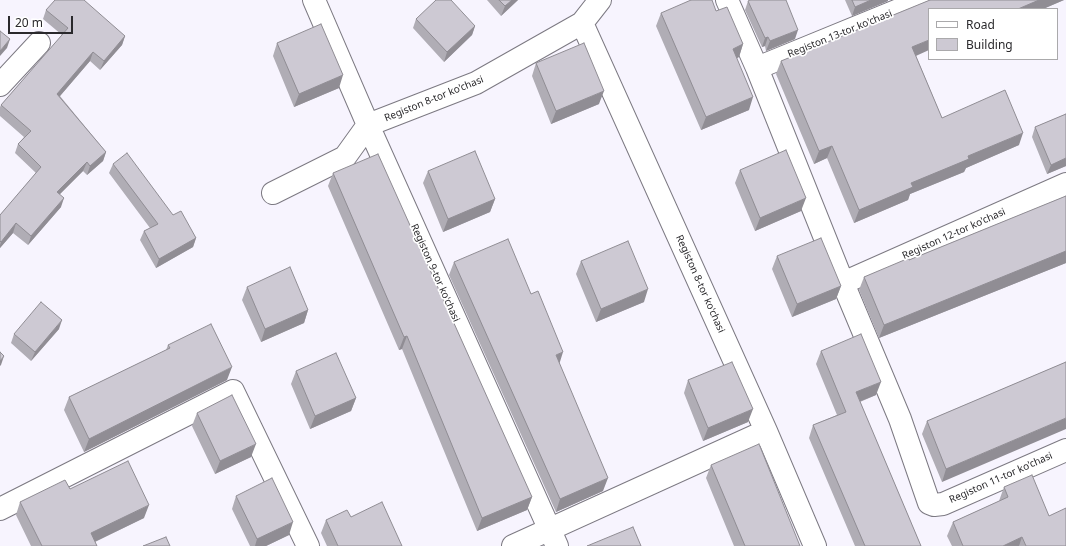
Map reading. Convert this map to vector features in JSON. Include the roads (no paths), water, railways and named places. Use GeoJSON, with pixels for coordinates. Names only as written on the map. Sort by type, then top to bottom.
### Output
{"type":"FeatureCollection","features":[{"type":"Feature","properties":{"kind":"street","name":"Registon 9-tor ko'chasi"},"geometry":{"type":"LineString","coordinates":[[314,0],[368,125],[554,537]]}},
{"type":"Feature","properties":{"kind":"street","name":"Registon 8-tor ko'chasi"},"geometry":{"type":"LineString","coordinates":[[368,125],[476,83],[582,23],[600,0]]}},
{"type":"Feature","properties":{"kind":"street"},"geometry":{"type":"LineString","coordinates":[[727,0],[757,68],[843,283]]}},
{"type":"Feature","properties":{"kind":"street","name":"Registon 13-tor ko'chasi"},"geometry":{"type":"LineString","coordinates":[[757,68],[923,0]]}},
{"type":"Feature","properties":{"kind":"street","name":"Registon 8-tor ko'chasi"},"geometry":{"type":"LineString","coordinates":[[582,23],[766,431],[815,546]]}},
{"type":"Feature","properties":{"kind":"street"},"geometry":{"type":"LineString","coordinates":[[0,84],[39,43]]}},
{"type":"Feature","properties":{"kind":"street"},"geometry":{"type":"LineString","coordinates":[[273,193],[345,157],[368,125]]}},
{"type":"Feature","properties":{"kind":"street","name":"Registon 12-tor ko'chasi"},"geometry":{"type":"LineString","coordinates":[[843,283],[1066,184]]}},
{"type":"Feature","properties":{"kind":"street","name":"Registon 11-tor ko'chasi"},"geometry":{"type":"LineString","coordinates":[[843,283],[900,419],[929,503],[934,505],[943,504],[1066,450]]}},
{"type":"Feature","properties":{"kind":"street"},"geometry":{"type":"LineString","coordinates":[[0,509],[233,392],[308,546]]}},
{"type":"Feature","properties":{"kind":"street"},"geometry":{"type":"LineString","coordinates":[[513,546],[554,537],[766,431]]}}]}
